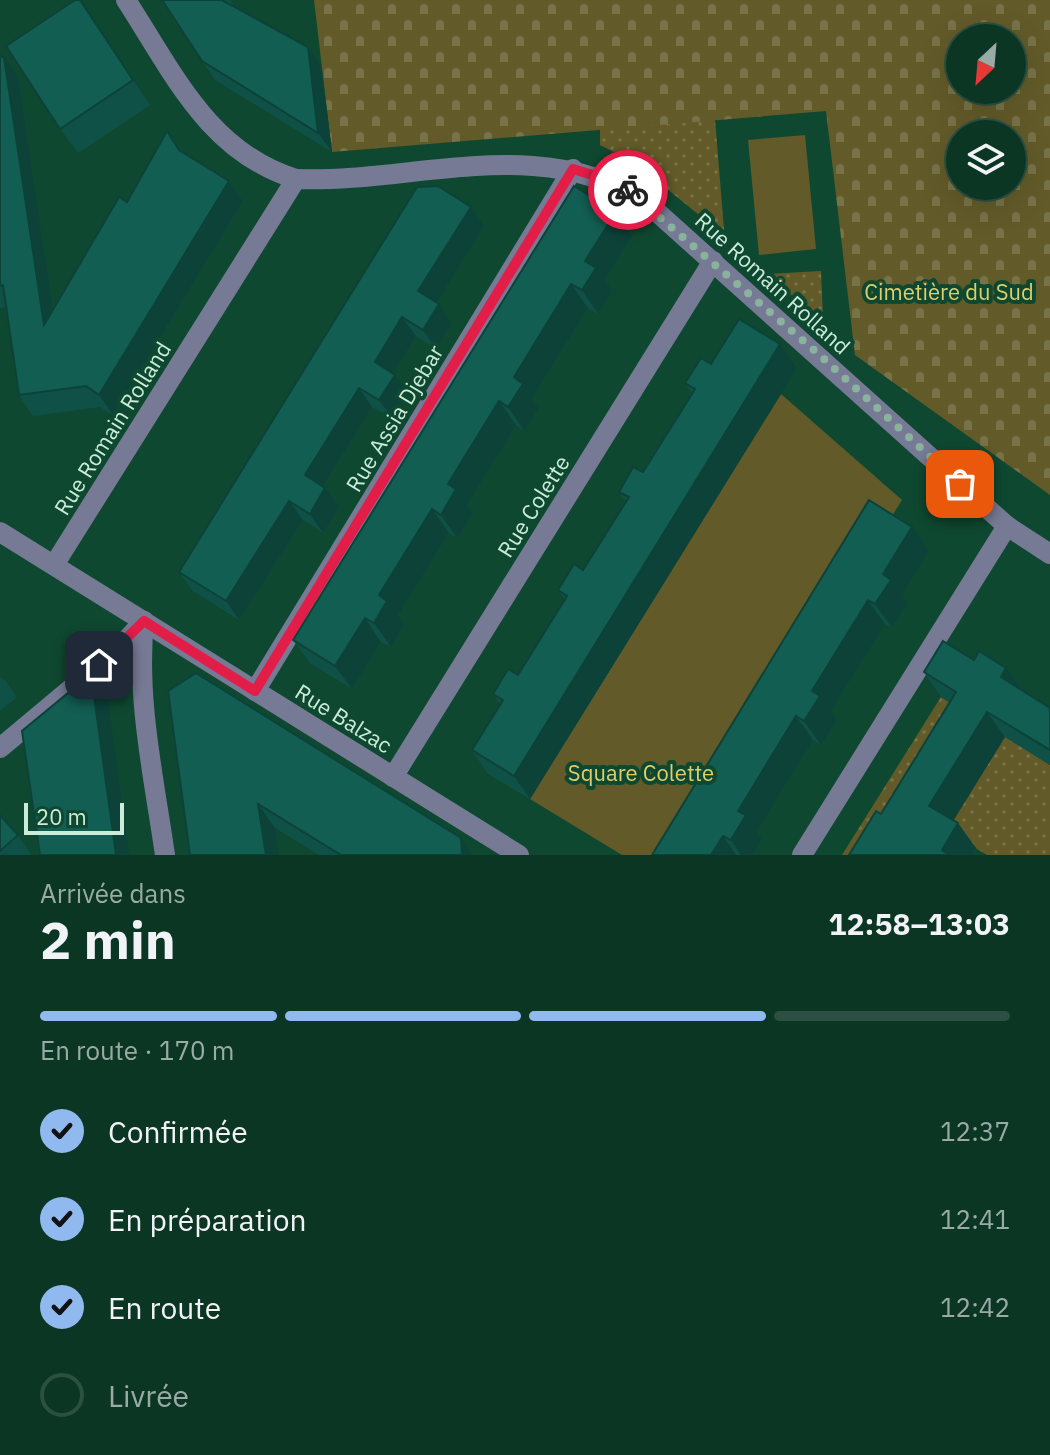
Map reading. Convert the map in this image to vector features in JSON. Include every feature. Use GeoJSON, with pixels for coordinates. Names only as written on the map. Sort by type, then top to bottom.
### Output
{"type":"FeatureCollection","features":[{"type":"Feature","properties":{"kind":"street"},"geometry":{"type":"LineString","coordinates":[[126,0],[212,129],[250,159],[296,179]]}},
{"type":"Feature","properties":{"kind":"street","name":"Rue Romain Rolland"},"geometry":{"type":"LineString","coordinates":[[54,565],[296,179],[523,166],[573,169],[609,180],[631,191],[1007,526],[1050,554]]}},
{"type":"Feature","properties":{"kind":"street","name":"Rue Assia Djebar"},"geometry":{"type":"LineString","coordinates":[[255,691],[573,169]]}},
{"type":"Feature","properties":{"kind":"street","name":"Rue Colette"},"geometry":{"type":"LineString","coordinates":[[393,777],[713,261]]}},
{"type":"Feature","properties":{"kind":"street"},"geometry":{"type":"LineString","coordinates":[[802,855],[1007,526]]}},
{"type":"Feature","properties":{"kind":"street","name":"Rue Balzac"},"geometry":{"type":"LineString","coordinates":[[0,532],[519,855]]}},
{"type":"Feature","properties":{"kind":"street"},"geometry":{"type":"LineString","coordinates":[[0,748],[116,651],[144,621]]}},
{"type":"Feature","properties":{"kind":"street"},"geometry":{"type":"LineString","coordinates":[[144,621],[140,661],[142,691],[165,855]]}},
{"type":"Feature","properties":{"kind":"green space","name":"Cimetière du Sud"},"geometry":{"type":"Polygon","coordinates":[[[314,0],[1050,0],[1050,495],[855,355],[826,111],[332,152],[314,0]]]}},
{"type":"Feature","properties":{"kind":"green space"},"geometry":{"type":"Polygon","coordinates":[[[715,119],[724,230],[715,228],[634,162],[600,145],[600,125],[715,119]]]}},
{"type":"Feature","properties":{"kind":"green space"},"geometry":{"type":"Polygon","coordinates":[[[805,135],[816,249],[759,255],[748,140],[805,135]]]}},
{"type":"Feature","properties":{"kind":"green space"},"geometry":{"type":"Polygon","coordinates":[[[821,271],[823,318],[817,318],[768,274],[821,271]]]}},
{"type":"Feature","properties":{"kind":"green space","name":"Square Colette"},"geometry":{"type":"Polygon","coordinates":[[[781,394],[902,500],[683,855],[622,855],[530,799],[781,394]]]}},
{"type":"Feature","properties":{"kind":"green space"},"geometry":{"type":"Polygon","coordinates":[[[941,697],[1050,765],[1050,855],[987,855],[916,812],[882,855],[842,855],[941,697]]]}},
{"type":"Feature","properties":{"kind":"building"},"geometry":{"type":"Polygon","coordinates":[[[75,0],[80,0],[133,80],[60,129],[6,46],[75,0]]]}},
{"type":"Feature","properties":{"kind":"building"},"geometry":{"type":"Polygon","coordinates":[[[162,0],[222,0],[308,47],[318,133],[202,61],[162,0]]]}},
{"type":"Feature","properties":{"kind":"building"},"geometry":{"type":"Polygon","coordinates":[[[0,57],[4,57],[44,325],[119,197],[127,202],[167,131],[179,150],[229,181],[99,395],[86,386],[19,395],[3,285],[0,286],[0,57]]]}},
{"type":"Feature","properties":{"kind":"building"},"geometry":{"type":"Polygon","coordinates":[[[438,186],[471,207],[418,291],[439,304],[423,330],[402,317],[375,362],[395,375],[379,400],[359,388],[305,475],[325,488],[310,514],[289,501],[226,601],[179,572],[417,187],[438,186]]]}},
{"type":"Feature","properties":{"kind":"building"},"geometry":{"type":"Polygon","coordinates":[[[574,186],[616,212],[585,261],[596,268],[582,290],[571,284],[514,377],[523,384],[508,407],[499,401],[448,484],[456,489],[441,515],[432,509],[379,595],[387,601],[374,623],[365,618],[335,666],[293,640],[574,186]]]}},
{"type":"Feature","properties":{"kind":"building"},"geometry":{"type":"Polygon","coordinates":[[[739,319],[780,344],[514,776],[472,750],[503,700],[493,694],[508,669],[518,675],[567,596],[558,590],[574,564],[583,570],[629,497],[619,492],[633,467],[643,472],[695,389],[685,383],[701,358],[711,364],[739,319]]]}},
{"type":"Feature","properties":{"kind":"building"},"geometry":{"type":"Polygon","coordinates":[[[869,500],[912,527],[883,574],[891,580],[875,604],[868,600],[812,691],[820,696],[804,721],[796,716],[738,811],[746,815],[731,840],[723,836],[711,855],[652,855],[869,500]]]}},
{"type":"Feature","properties":{"kind":"building"},"geometry":{"type":"Polygon","coordinates":[[[943,641],[974,660],[979,651],[1006,668],[1001,677],[1050,708],[1050,750],[987,712],[929,806],[958,823],[942,850],[947,854],[849,855],[876,811],[881,814],[956,692],[924,672],[943,641]]]}},
{"type":"Feature","properties":{"kind":"building"},"geometry":{"type":"Polygon","coordinates":[[[196,673],[461,838],[462,855],[341,855],[258,804],[266,855],[190,855],[168,691],[196,673]]]}},
{"type":"Feature","properties":{"kind":"building"},"geometry":{"type":"Polygon","coordinates":[[[91,674],[116,855],[40,855],[22,731],[91,674]]]}},
{"type":"Feature","properties":{"kind":"building"},"geometry":{"type":"Polygon","coordinates":[[[0,815],[18,835],[0,851],[0,815]]]}},
{"type":"Feature","properties":{"kind":"way so far"},"geometry":{"type":"LineString","coordinates":[[628,190],[648,204],[814,350],[960,484]]}},
{"type":"Feature","properties":{"kind":"route"},"geometry":{"type":"LineString","coordinates":[[99,665],[144,621],[255,691],[573,169],[609,180],[628,190]]}}]}
